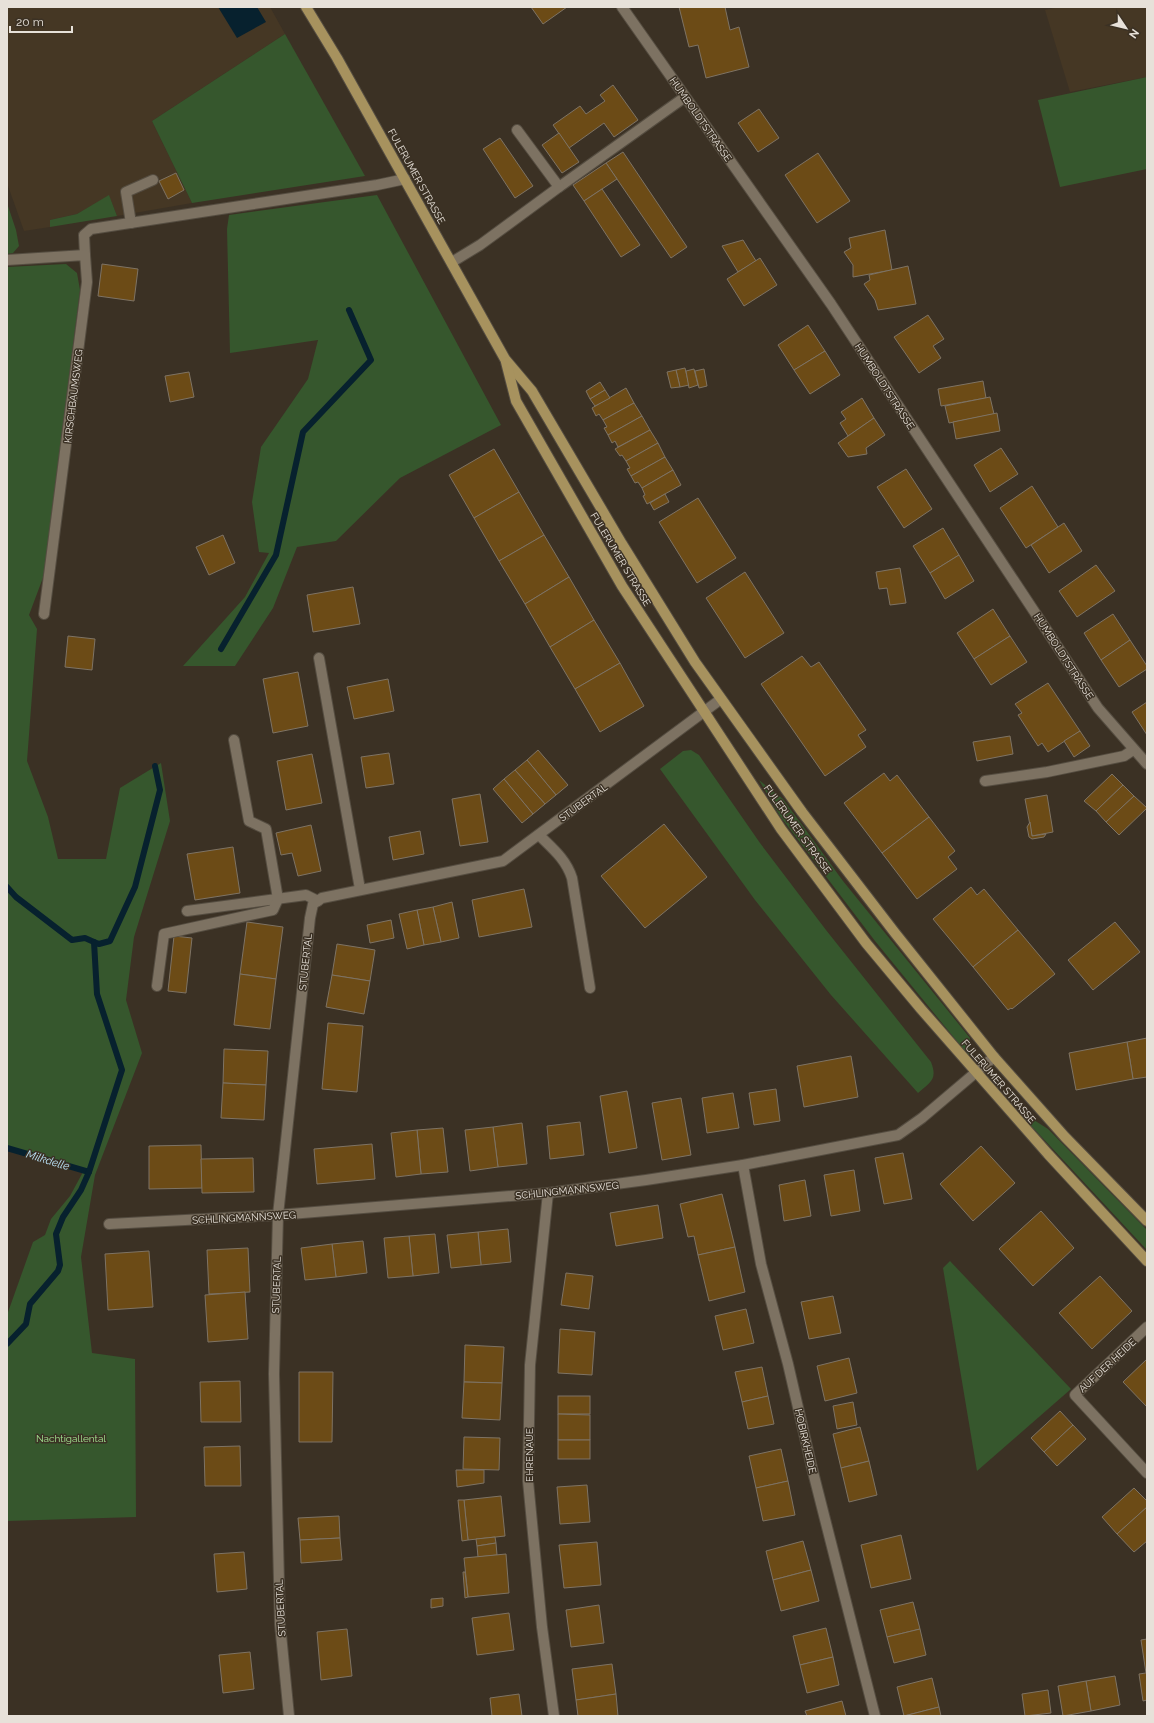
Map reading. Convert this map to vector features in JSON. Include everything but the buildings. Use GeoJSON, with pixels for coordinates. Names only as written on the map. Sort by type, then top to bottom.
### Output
{"type":"FeatureCollection","features":[{"type":"Feature","properties":{"kind":"main road","name":"FULERUMER STRASSE"},"geometry":{"type":"LineString","coordinates":[[306,7],[337,58],[505,359],[532,391],[622,544],[695,662],[848,874],[942,993],[994,1057],[1065,1137],[1147,1222]]}},
{"type":"Feature","properties":{"kind":"main road","name":"FULERUMER STRASSE"},"geometry":{"type":"LineString","coordinates":[[505,359],[516,401],[622,586],[703,713],[781,830],[861,936],[975,1073],[1147,1261]]}},
{"type":"Feature","properties":{"kind":"street","name":"HUMBOLDTSTRASSE"},"geometry":{"type":"LineString","coordinates":[[622,7],[831,304],[1098,708],[1133,750],[1147,764]]}},
{"type":"Feature","properties":{"kind":"street"},"geometry":{"type":"LineString","coordinates":[[452,262],[480,245],[685,97]]}},
{"type":"Feature","properties":{"kind":"street"},"geometry":{"type":"LineString","coordinates":[[517,130],[559,187]]}},
{"type":"Feature","properties":{"kind":"street"},"geometry":{"type":"LineString","coordinates":[[153,180],[126,192],[131,223],[377,185],[405,179]]}},
{"type":"Feature","properties":{"kind":"street","name":"KIRSCHBAUMSWEG"},"geometry":{"type":"LineString","coordinates":[[44,614],[87,282],[84,235],[91,229],[131,223]]}},
{"type":"Feature","properties":{"kind":"street"},"geometry":{"type":"LineString","coordinates":[[7,260],[86,255]]}},
{"type":"Feature","properties":{"kind":"street"},"geometry":{"type":"LineString","coordinates":[[320,658],[360,889]]}},
{"type":"Feature","properties":{"kind":"street","name":"STUBERTAL"},"geometry":{"type":"LineString","coordinates":[[289,1716],[280,1624],[274,1374],[278,1215],[310,918],[313,904],[322,898],[360,889],[503,861],[722,699]]}},
{"type":"Feature","properties":{"kind":"street"},"geometry":{"type":"LineString","coordinates":[[157,986],[164,934],[273,910],[278,899],[266,829],[249,821],[234,740]]}},
{"type":"Feature","properties":{"kind":"street"},"geometry":{"type":"LineString","coordinates":[[985,782],[1047,772],[1124,756],[1133,750]]}},
{"type":"Feature","properties":{"kind":"street"},"geometry":{"type":"LineString","coordinates":[[539,835],[562,858],[568,867],[572,878],[590,988]]}},
{"type":"Feature","properties":{"kind":"street"},"geometry":{"type":"LineString","coordinates":[[187,911],[306,896],[318,901]]}},
{"type":"Feature","properties":{"kind":"street","name":"SCHLINGMANNSWEG"},"geometry":{"type":"LineString","coordinates":[[109,1224],[278,1215],[548,1193],[743,1165],[898,1135],[922,1118],[994,1057]]}},
{"type":"Feature","properties":{"kind":"street","name":"HOBIRKHEIDE"},"geometry":{"type":"LineString","coordinates":[[743,1165],[762,1264],[875,1716]]}},
{"type":"Feature","properties":{"kind":"street","name":"EHRENAUE"},"geometry":{"type":"LineString","coordinates":[[548,1193],[530,1365],[528,1481],[542,1626],[554,1716]]}},
{"type":"Feature","properties":{"kind":"street","name":"AUF DER HEIDE"},"geometry":{"type":"LineString","coordinates":[[1147,1327],[1075,1395],[1147,1473]]}},
{"type":"Feature","properties":{"kind":"shaded area"},"geometry":{"type":"Polygon","coordinates":[[[7,7],[270,7],[285,34],[152,121],[192,203],[117,216],[109,196],[77,214],[50,220],[50,227],[24,231],[7,183],[7,7]]]}},
{"type":"Feature","properties":{"kind":"shaded area"},"geometry":{"type":"Polygon","coordinates":[[[1059,7],[1147,7],[1147,77],[1070,92],[1045,10],[1059,7]]]}},
{"type":"Feature","properties":{"kind":"green space"},"geometry":{"type":"Polygon","coordinates":[[[285,34],[365,176],[192,203],[152,121],[285,34]]]}},
{"type":"Feature","properties":{"kind":"green space"},"geometry":{"type":"Polygon","coordinates":[[[1147,77],[1147,169],[1060,187],[1038,100],[1147,77]]]}},
{"type":"Feature","properties":{"kind":"green space"},"geometry":{"type":"Polygon","coordinates":[[[109,195],[117,216],[50,227],[50,220],[77,214],[109,195]]]}},
{"type":"Feature","properties":{"kind":"green space"},"geometry":{"type":"Polygon","coordinates":[[[377,195],[501,425],[400,478],[336,541],[297,547],[273,608],[235,666],[183,666],[245,597],[269,553],[259,552],[252,502],[261,447],[308,379],[318,340],[230,353],[227,229],[229,215],[377,195]]]}},
{"type":"Feature","properties":{"kind":"green space"},"geometry":{"type":"Polygon","coordinates":[[[7,203],[16,230],[19,246],[13,253],[7,254],[7,203]]]}},
{"type":"Feature","properties":{"kind":"green space","name":"Nachtigallental"},"geometry":{"type":"Polygon","coordinates":[[[66,264],[77,273],[80,290],[44,575],[29,615],[37,629],[27,761],[48,817],[58,859],[106,859],[120,788],[161,763],[170,821],[134,937],[126,1000],[142,1053],[95,1175],[81,1257],[92,1353],[135,1359],[136,1517],[7,1521],[7,1315],[33,1242],[45,1235],[51,1219],[70,1196],[83,1172],[7,1148],[7,267],[66,264]]]}},
{"type":"Feature","properties":{"kind":"green space"},"geometry":{"type":"Polygon","coordinates":[[[691,750],[699,755],[760,843],[826,930],[931,1062],[934,1073],[932,1080],[918,1093],[831,995],[755,900],[660,769],[683,751],[691,750]]]}},
{"type":"Feature","properties":{"kind":"green space"},"geometry":{"type":"Polygon","coordinates":[[[759,780],[783,799],[843,881],[970,1038],[969,1056],[875,941],[780,816],[759,780]]]}},
{"type":"Feature","properties":{"kind":"green space"},"geometry":{"type":"Polygon","coordinates":[[[1026,1115],[1048,1129],[1147,1230],[1147,1250],[1023,1117],[1026,1115]]]}},
{"type":"Feature","properties":{"kind":"green space"},"geometry":{"type":"Polygon","coordinates":[[[950,1261],[1071,1389],[977,1471],[943,1268],[950,1261]]]}},
{"type":"Feature","properties":{"kind":"water"},"geometry":{"type":"Polygon","coordinates":[[[218,7],[257,7],[266,22],[237,38],[218,7]]]}},
{"type":"Feature","properties":{"kind":"waterway"},"geometry":{"type":"LineString","coordinates":[[221,649],[276,555],[303,432],[371,360],[349,310]]}},
{"type":"Feature","properties":{"kind":"waterway"},"geometry":{"type":"LineString","coordinates":[[7,1344],[26,1324],[30,1304],[58,1271],[60,1265],[56,1234],[63,1217],[81,1190],[89,1172],[122,1070],[97,994],[94,942],[99,944],[110,941],[135,887],[160,790],[155,766]]}},
{"type":"Feature","properties":{"kind":"waterway"},"geometry":{"type":"LineString","coordinates":[[7,887],[16,897],[72,940],[85,938],[94,942]]}},
{"type":"Feature","properties":{"kind":"waterway","name":"Milkdelle"},"geometry":{"type":"LineString","coordinates":[[7,1148],[89,1172]]}}]}
